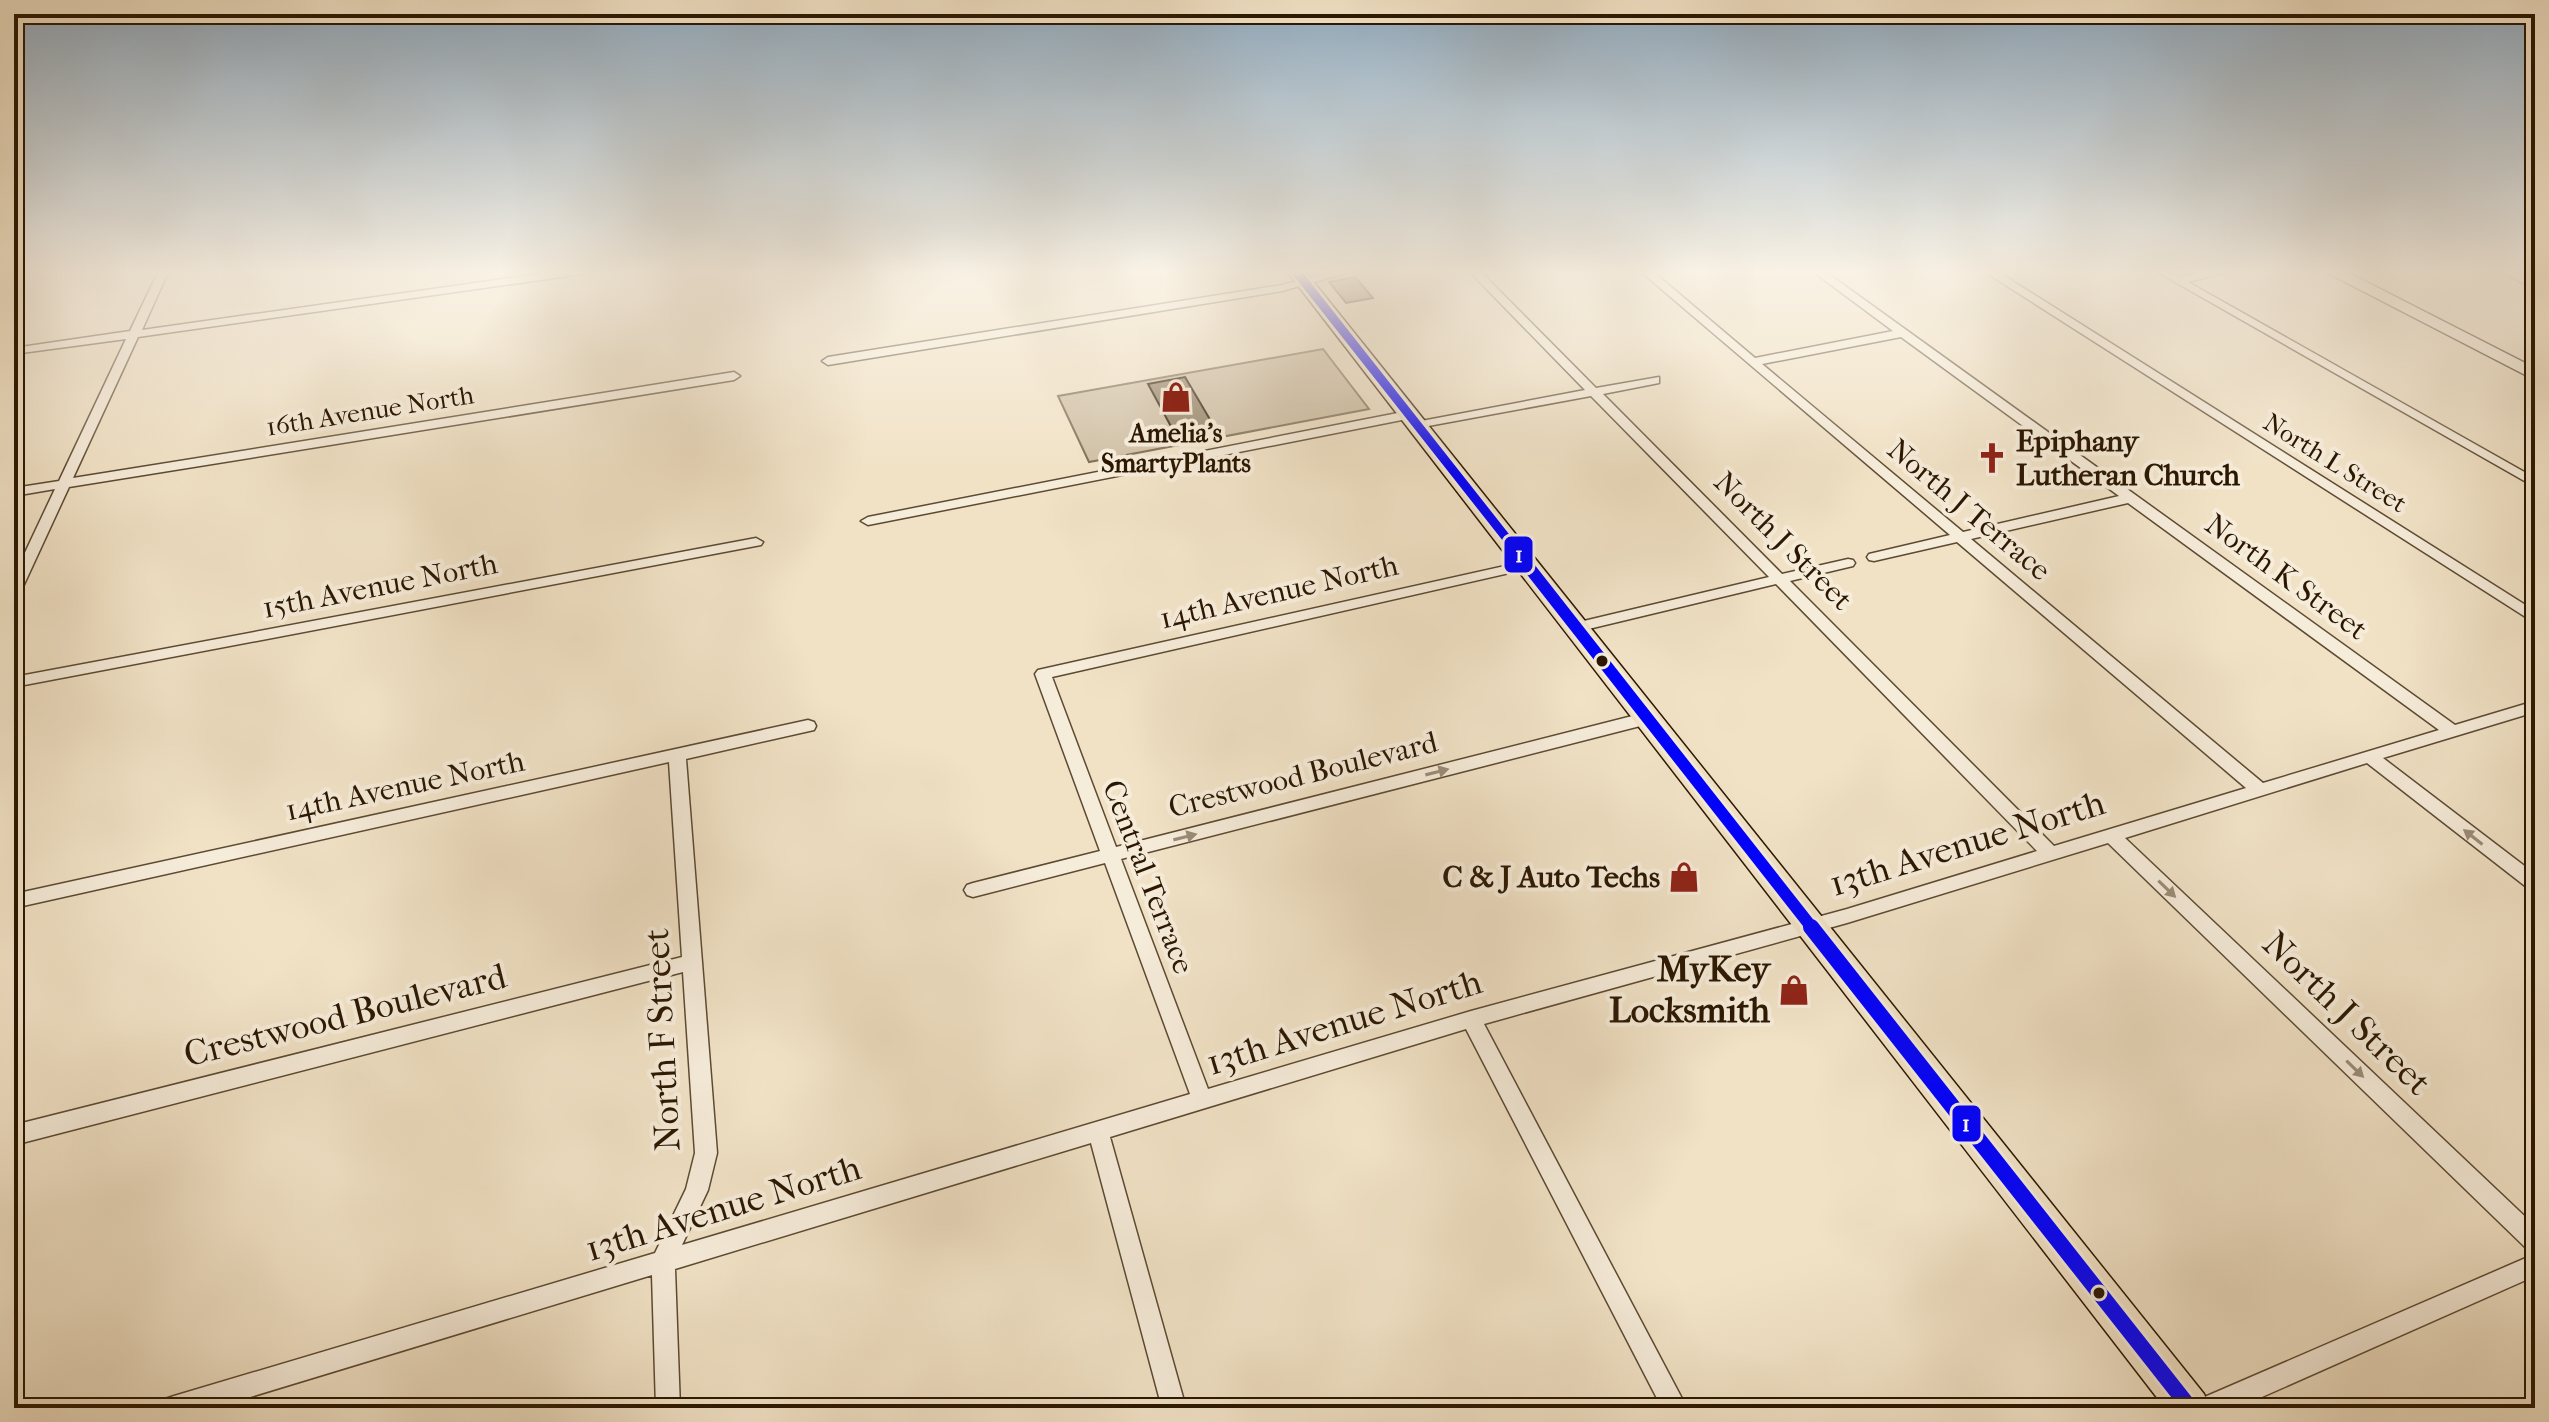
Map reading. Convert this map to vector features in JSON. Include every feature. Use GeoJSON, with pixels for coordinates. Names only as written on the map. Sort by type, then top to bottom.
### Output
{"type":"FeatureCollection","features":[{"type":"Feature","properties":{"kind":"main road"},"geometry":{"type":"LineString","coordinates":[[1347,336],[2190,1408]]}},
{"type":"Feature","properties":{"kind":"main road"},"geometry":{"type":"LineString","coordinates":[[2460,336],[2535,375]]}},
{"type":"Feature","properties":{"kind":"street"},"geometry":{"type":"LineString","coordinates":[[14,351],[117,336]]}},
{"type":"Feature","properties":{"kind":"street"},"geometry":{"type":"LineString","coordinates":[[14,591],[133,336]]}},
{"type":"Feature","properties":{"kind":"street"},"geometry":{"type":"LineString","coordinates":[[828,361],[984,336]]}},
{"type":"Feature","properties":{"kind":"street","name":"North J Street"},"geometry":{"type":"LineString","coordinates":[[1538,336],[2051,854]]}},
{"type":"Feature","properties":{"kind":"street","name":"North J Terrace"},"geometry":{"type":"LineString","coordinates":[[1722,336],[2260,790]]}},
{"type":"Feature","properties":{"kind":"street"},"geometry":{"type":"LineString","coordinates":[[1752,362],[1886,336]]}},
{"type":"Feature","properties":{"kind":"street","name":"North K Street"},"geometry":{"type":"LineString","coordinates":[[1908,336],[2452,731]]}},
{"type":"Feature","properties":{"kind":"street","name":"North L Street"},"geometry":{"type":"LineString","coordinates":[[2091,336],[2535,618]]}},
{"type":"Feature","properties":{"kind":"street"},"geometry":{"type":"LineString","coordinates":[[2276,336],[2535,483]]}},
{"type":"Feature","properties":{"kind":"street","name":"16th Avenue North"},"geometry":{"type":"LineString","coordinates":[[14,492],[734,376]]}},
{"type":"Feature","properties":{"kind":"street"},"geometry":{"type":"LineString","coordinates":[[868,521],[1412,420],[1655,380]]}},
{"type":"Feature","properties":{"kind":"street"},"geometry":{"type":"LineString","coordinates":[[1874,557],[2130,498]]}},
{"type":"Feature","properties":{"kind":"street","name":"15th Avenue North"},"geometry":{"type":"LineString","coordinates":[[14,682],[756,542]]}},
{"type":"Feature","properties":{"kind":"street"},"geometry":{"type":"LineString","coordinates":[[1576,627],[1848,563]]}},
{"type":"Feature","properties":{"kind":"street","name":"14th Avenue North"},"geometry":{"type":"LineString","coordinates":[[1043,674],[1527,565]]}},
{"type":"Feature","properties":{"kind":"street","name":"Central Terrace"},"geometry":{"type":"LineString","coordinates":[[1043,674],[1202,1099]]}},
{"type":"Feature","properties":{"kind":"street","name":"13th Avenue North"},"geometry":{"type":"LineString","coordinates":[[174,1408],[1471,1019],[1811,926],[2535,706]]}},
{"type":"Feature","properties":{"kind":"street","name":"Crestwood Boulevard"},"geometry":{"type":"LineString","coordinates":[[973,890],[1648,718]]}},
{"type":"Feature","properties":{"kind":"street","name":"14th Avenue North"},"geometry":{"type":"LineString","coordinates":[[14,901],[808,726]]}},
{"type":"Feature","properties":{"kind":"street","name":"North F Street"},"geometry":{"type":"LineString","coordinates":[[668,1408],[663,1261],[697,1190],[706,1153],[677,755]]}},
{"type":"Feature","properties":{"kind":"street"},"geometry":{"type":"LineString","coordinates":[[2370,757],[2535,884]]}},
{"type":"Feature","properties":{"kind":"street","name":"North J Street"},"geometry":{"type":"LineString","coordinates":[[2111,835],[2535,1241]]}},
{"type":"Feature","properties":{"kind":"street","name":"Crestwood Boulevard"},"geometry":{"type":"LineString","coordinates":[[14,1135],[693,962]]}},
{"type":"Feature","properties":{"kind":"street"},"geometry":{"type":"LineString","coordinates":[[1471,1019],[1675,1408]]}},
{"type":"Feature","properties":{"kind":"street"},"geometry":{"type":"LineString","coordinates":[[1098,1131],[1174,1408]]}},
{"type":"Feature","properties":{"kind":"street"},"geometry":{"type":"LineString","coordinates":[[2209,1408],[2535,1265]]}},
{"type":"Feature","properties":{"kind":"shaded area"},"geometry":{"type":"Polygon","coordinates":[[[1323,349],[1369,409],[1089,462],[1058,396],[1323,349]]]}},
{"type":"Feature","properties":{"kind":"building","name":"Amelia's SmartyPlants"},"geometry":{"type":"Polygon","coordinates":[[[1185,377],[1215,428],[1197,431],[1203,441],[1181,445],[1148,384],[1185,377]]]}},
{"type":"Feature","properties":{"kind":"transit line","name":"1"},"geometry":{"type":"LineString","coordinates":[[1347,336],[2190,1408]]}},
{"type":"Feature","properties":{"kind":"place","name":"Amelia's SmartyPlants"},"geometry":{"type":"Point","coordinates":[1176,397]}},
{"type":"Feature","properties":{"kind":"place","name":"Epiphany Lutheran Church"},"geometry":{"type":"Point","coordinates":[1992,458]}},
{"type":"Feature","properties":{"kind":"place","name":"C & J Auto Techs"},"geometry":{"type":"Point","coordinates":[1684,877]}},
{"type":"Feature","properties":{"kind":"place","name":"MyKey Locksmith"},"geometry":{"type":"Point","coordinates":[1794,990]}}]}
